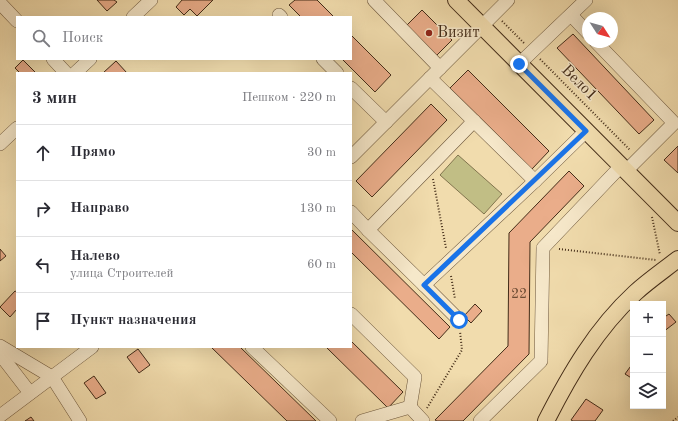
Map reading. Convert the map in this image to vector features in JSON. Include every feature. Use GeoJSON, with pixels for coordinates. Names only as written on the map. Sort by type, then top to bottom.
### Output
{"type":"FeatureCollection","features":[{"type":"Feature","properties":{"kind":"main road"},"geometry":{"type":"LineString","coordinates":[[456,0],[678,223]]}},
{"type":"Feature","properties":{"kind":"main road"},"geometry":{"type":"LineString","coordinates":[[546,421],[566,382],[586,350],[608,321],[635,293],[678,259]]}},
{"type":"Feature","properties":{"kind":"street"},"geometry":{"type":"LineString","coordinates":[[134,16],[151,0]]}},
{"type":"Feature","properties":{"kind":"street"},"geometry":{"type":"LineString","coordinates":[[374,0],[440,68]]}},
{"type":"Feature","properties":{"kind":"street"},"geometry":{"type":"LineString","coordinates":[[352,156],[508,0]]}},
{"type":"Feature","properties":{"kind":"street"},"geometry":{"type":"LineString","coordinates":[[519,64],[586,0]]}},
{"type":"Feature","properties":{"kind":"street"},"geometry":{"type":"LineString","coordinates":[[0,2],[16,20]]}},
{"type":"Feature","properties":{"kind":"street"},"geometry":{"type":"LineString","coordinates":[[570,15],[582,27]]}},
{"type":"Feature","properties":{"kind":"street"},"geometry":{"type":"LineString","coordinates":[[480,421],[541,361],[543,248],[624,168],[638,159],[676,121],[602,48]]}},
{"type":"Feature","properties":{"kind":"street"},"geometry":{"type":"LineString","coordinates":[[54,60],[65,72]]}},
{"type":"Feature","properties":{"kind":"street"},"geometry":{"type":"LineString","coordinates":[[76,72],[89,60]]}},
{"type":"Feature","properties":{"kind":"street"},"geometry":{"type":"LineString","coordinates":[[324,60],[336,72]]}},
{"type":"Feature","properties":{"kind":"street"},"geometry":{"type":"LineString","coordinates":[[430,78],[535,181]]}},
{"type":"Feature","properties":{"kind":"street"},"geometry":{"type":"LineString","coordinates":[[352,89],[386,122]]}},
{"type":"Feature","properties":{"kind":"street"},"geometry":{"type":"LineString","coordinates":[[368,230],[474,121]]}},
{"type":"Feature","properties":{"kind":"street"},"geometry":{"type":"LineString","coordinates":[[0,144],[16,129]]}},
{"type":"Feature","properties":{"kind":"street"},"geometry":{"type":"LineString","coordinates":[[424,285],[586,131]]}},
{"type":"Feature","properties":{"kind":"street"},"geometry":{"type":"LineString","coordinates":[[352,213],[459,320]]}},
{"type":"Feature","properties":{"kind":"street"},"geometry":{"type":"LineString","coordinates":[[352,315],[415,377],[410,407]]}},
{"type":"Feature","properties":{"kind":"street"},"geometry":{"type":"LineString","coordinates":[[0,346],[52,377],[80,421]]}},
{"type":"Feature","properties":{"kind":"street"},"geometry":{"type":"LineString","coordinates":[[0,416],[91,348]]}},
{"type":"Feature","properties":{"kind":"street"},"geometry":{"type":"LineString","coordinates":[[253,348],[330,421]]}},
{"type":"Feature","properties":{"kind":"street"},"geometry":{"type":"LineString","coordinates":[[0,354],[30,394]]}},
{"type":"Feature","properties":{"kind":"street"},"geometry":{"type":"LineString","coordinates":[[362,421],[410,407]]}},
{"type":"Feature","properties":{"kind":"street"},"geometry":{"type":"LineString","coordinates":[[410,407],[423,421]]}},
{"type":"Feature","properties":{"kind":"path","name":"Вело1"},"geometry":{"type":"LineString","coordinates":[[498,17],[638,159]]}},
{"type":"Feature","properties":{"kind":"path"},"geometry":{"type":"LineString","coordinates":[[543,248],[661,260]]}},
{"type":"Feature","properties":{"kind":"path"},"geometry":{"type":"LineString","coordinates":[[673,421],[678,417]]}},
{"type":"Feature","properties":{"kind":"shaded area"},"geometry":{"type":"Polygon","coordinates":[[[458,155],[502,194],[484,214],[440,175],[458,155]]]}},
{"type":"Feature","properties":{"kind":"building"},"geometry":{"type":"Polygon","coordinates":[[[97,0],[114,0],[117,2],[107,11],[97,0]]]}},
{"type":"Feature","properties":{"kind":"building"},"geometry":{"type":"Polygon","coordinates":[[[182,0],[213,0],[197,16],[190,9],[184,15],[176,7],[182,0]]]}},
{"type":"Feature","properties":{"kind":"building"},"geometry":{"type":"Polygon","coordinates":[[[295,0],[317,0],[333,16],[300,16],[289,5],[295,0]]]}},
{"type":"Feature","properties":{"kind":"building","name":"Визит"},"geometry":{"type":"Polygon","coordinates":[[[422,10],[452,40],[435,57],[405,27],[422,10]]]}},
{"type":"Feature","properties":{"kind":"building"},"geometry":{"type":"Polygon","coordinates":[[[573,34],[582,44],[582,48],[586,48],[654,120],[639,134],[557,48],[573,34]]]}},
{"type":"Feature","properties":{"kind":"building"},"geometry":{"type":"Polygon","coordinates":[[[352,36],[391,75],[375,92],[343,60],[352,60],[352,36]]]}},
{"type":"Feature","properties":{"kind":"building"},"geometry":{"type":"Polygon","coordinates":[[[23,60],[35,72],[19,72],[15,68],[23,60]]]}},
{"type":"Feature","properties":{"kind":"building"},"geometry":{"type":"Polygon","coordinates":[[[116,61],[126,72],[104,72],[116,61]]]}},
{"type":"Feature","properties":{"kind":"building"},"geometry":{"type":"Polygon","coordinates":[[[468,70],[549,151],[532,169],[450,88],[468,70]]]}},
{"type":"Feature","properties":{"kind":"building"},"geometry":{"type":"Polygon","coordinates":[[[431,104],[447,120],[372,197],[356,181],[431,104]]]}},
{"type":"Feature","properties":{"kind":"building"},"geometry":{"type":"Polygon","coordinates":[[[678,146],[678,173],[664,160],[678,146]]]}},
{"type":"Feature","properties":{"kind":"building"},"geometry":{"type":"Polygon","coordinates":[[[569,171],[584,186],[530,242],[529,354],[463,421],[435,420],[508,346],[509,233],[569,171]]]}},
{"type":"Feature","properties":{"kind":"building"},"geometry":{"type":"Polygon","coordinates":[[[352,230],[450,327],[439,339],[352,253],[352,230]]]}},
{"type":"Feature","properties":{"kind":"building"},"geometry":{"type":"Polygon","coordinates":[[[0,249],[6,256],[0,261],[0,249]]]}},
{"type":"Feature","properties":{"kind":"building"},"geometry":{"type":"Polygon","coordinates":[[[16,292],[16,310],[10,317],[0,307],[16,292]]]}},
{"type":"Feature","properties":{"kind":"building"},"geometry":{"type":"Polygon","coordinates":[[[475,304],[482,311],[471,323],[464,316],[475,304]]]}},
{"type":"Feature","properties":{"kind":"building"},"geometry":{"type":"Polygon","coordinates":[[[669,314],[676,322],[666,330],[666,316],[669,314]]]}},
{"type":"Feature","properties":{"kind":"building"},"geometry":{"type":"Polygon","coordinates":[[[352,342],[403,392],[388,408],[327,348],[352,348],[352,342]]]}},
{"type":"Feature","properties":{"kind":"building"},"geometry":{"type":"Polygon","coordinates":[[[212,348],[241,348],[316,421],[287,421],[212,348]]]}},
{"type":"Feature","properties":{"kind":"building"},"geometry":{"type":"Polygon","coordinates":[[[138,349],[150,365],[139,373],[127,357],[138,349]]]}},
{"type":"Feature","properties":{"kind":"building"},"geometry":{"type":"Polygon","coordinates":[[[630,367],[630,377],[625,374],[630,367]]]}},
{"type":"Feature","properties":{"kind":"building"},"geometry":{"type":"Polygon","coordinates":[[[94,376],[106,393],[96,399],[84,383],[94,376]]]}},
{"type":"Feature","properties":{"kind":"building"},"geometry":{"type":"Polygon","coordinates":[[[586,399],[603,410],[595,421],[571,420],[586,399]]]}},
{"type":"Feature","properties":{"kind":"building"},"geometry":{"type":"Polygon","coordinates":[[[31,417],[34,421],[25,421],[31,417]]]}},
{"type":"Feature","properties":{"kind":"place","name":"Визит"},"geometry":{"type":"Point","coordinates":[429,33]}},
{"type":"Feature","properties":{"kind":"route"},"geometry":{"type":"LineString","coordinates":[[459,320],[424,285],[586,131],[519,64]]}}]}
